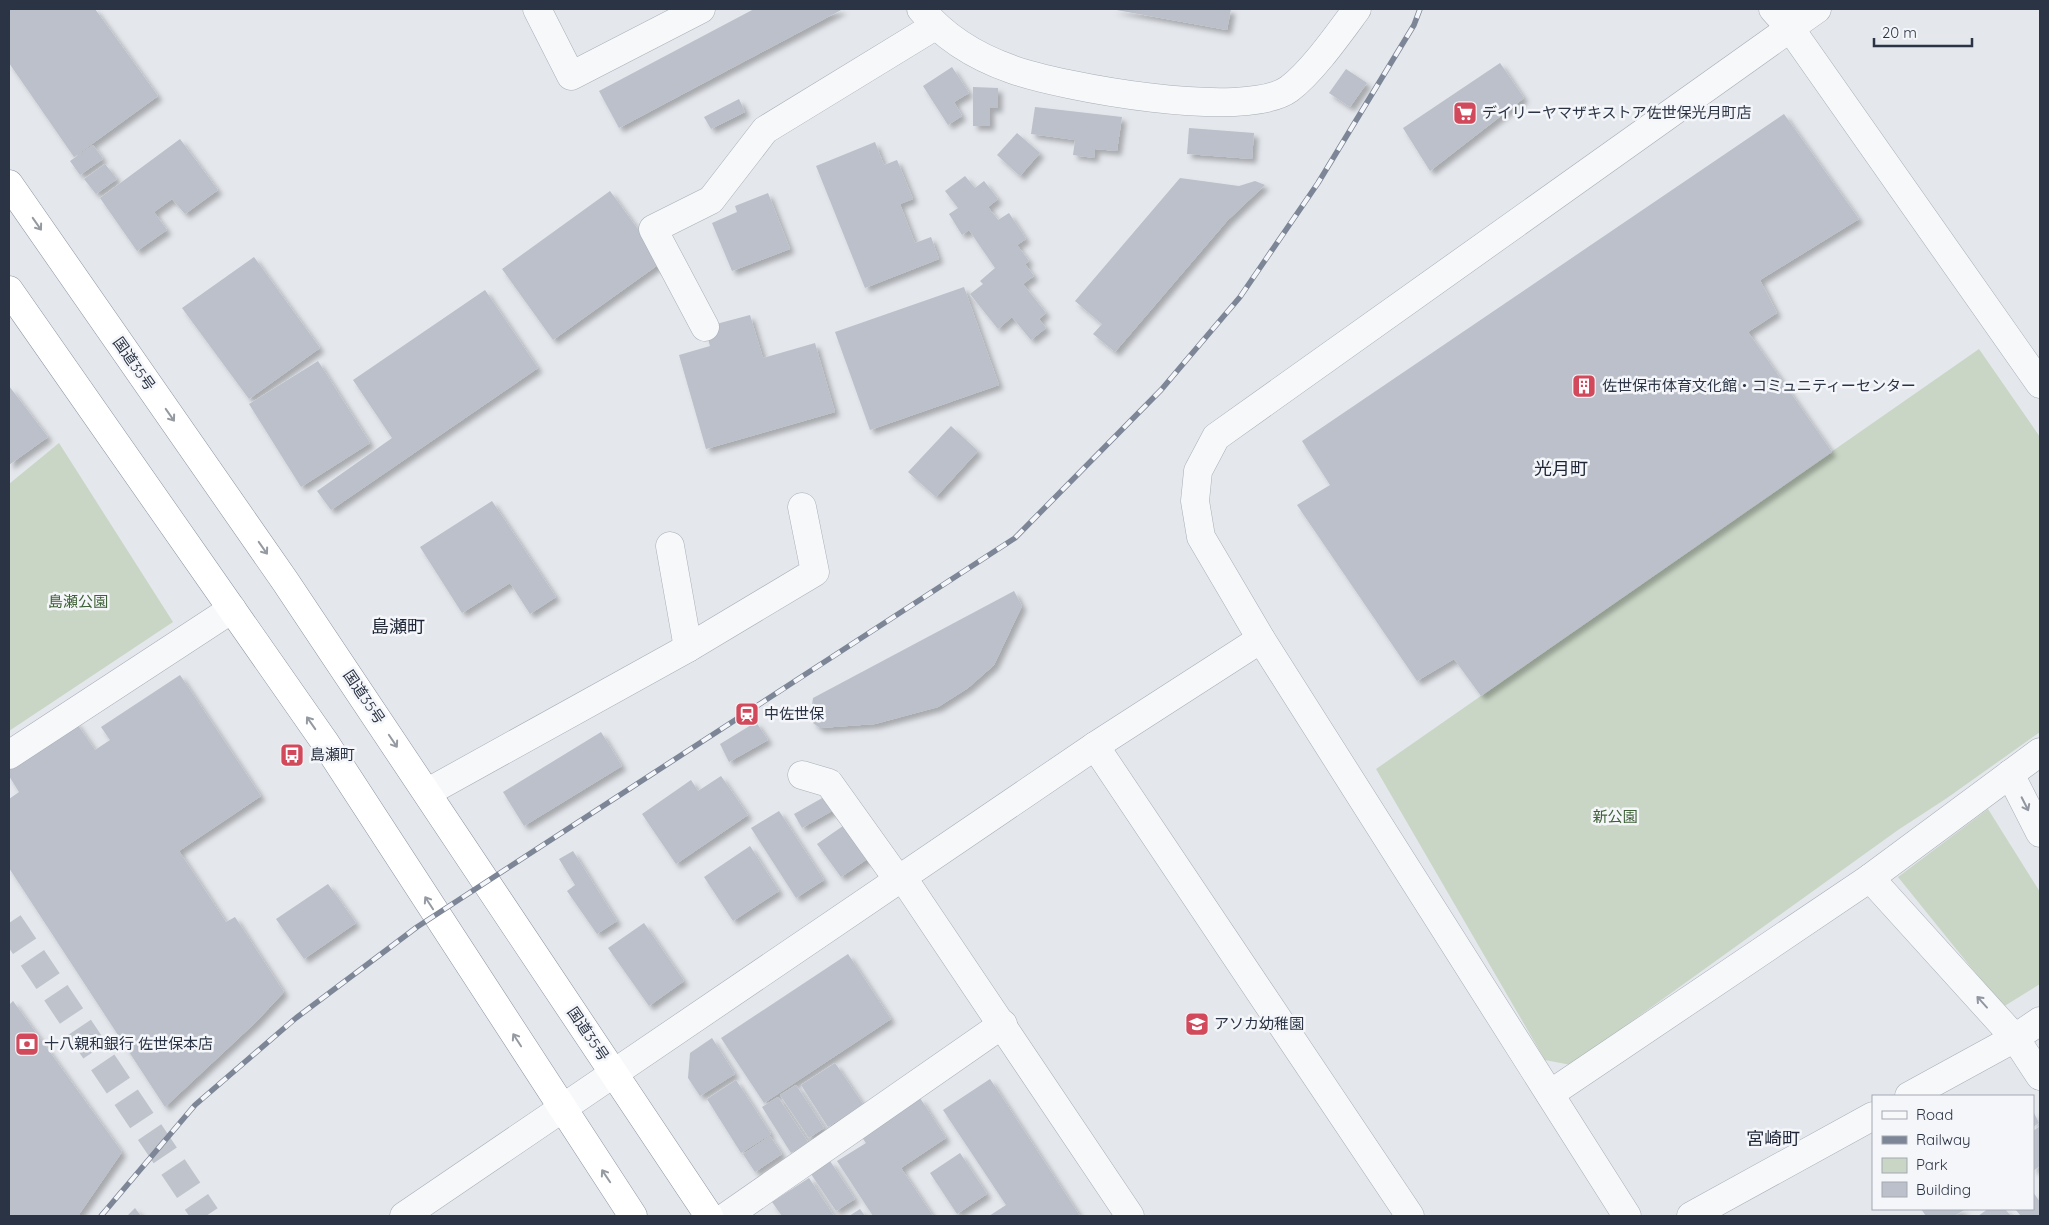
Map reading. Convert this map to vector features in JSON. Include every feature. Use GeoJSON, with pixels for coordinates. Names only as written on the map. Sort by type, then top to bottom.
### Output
{"type":"FeatureCollection","features":[{"type":"Feature","properties":{"kind":"highway","name":"国道35号"},"geometry":{"type":"LineString","coordinates":[[12,196],[280,573],[428,792],[709,1216]]}},
{"type":"Feature","properties":{"kind":"highway"},"geometry":{"type":"LineString","coordinates":[[9,290],[324,741],[561,1109],[633,1216]]}},
{"type":"Feature","properties":{"kind":"street"},"geometry":{"type":"LineString","coordinates":[[536,9],[571,76],[701,9]]}},
{"type":"Feature","properties":{"kind":"street"},"geometry":{"type":"LineString","coordinates":[[705,327],[653,229],[711,200],[765,130],[928,17],[970,49],[1010,69],[1064,84],[1170,101],[1253,101],[1288,90],[1331,44],[1357,9]]}},
{"type":"Feature","properties":{"kind":"street"},"geometry":{"type":"LineString","coordinates":[[1627,1216],[1261,639],[1201,538],[1196,501],[1198,471],[1216,437],[1781,18],[1817,9]]}},
{"type":"Feature","properties":{"kind":"street"},"geometry":{"type":"LineString","coordinates":[[1781,18],[2040,384]]}},
{"type":"Feature","properties":{"kind":"street"},"geometry":{"type":"LineString","coordinates":[[428,792],[688,648],[815,572],[802,507]]}},
{"type":"Feature","properties":{"kind":"street"},"geometry":{"type":"LineString","coordinates":[[670,546],[688,648]]}},
{"type":"Feature","properties":{"kind":"street"},"geometry":{"type":"LineString","coordinates":[[9,755],[232,609]]}},
{"type":"Feature","properties":{"kind":"street"},"geometry":{"type":"LineString","coordinates":[[404,1216],[1095,746],[1261,639]]}},
{"type":"Feature","properties":{"kind":"street"},"geometry":{"type":"LineString","coordinates":[[1095,746],[1410,1216]]}},
{"type":"Feature","properties":{"kind":"street"},"geometry":{"type":"LineString","coordinates":[[1550,1094],[1870,878],[2040,752]]}},
{"type":"Feature","properties":{"kind":"street"},"geometry":{"type":"LineString","coordinates":[[2010,774],[2040,834]]}},
{"type":"Feature","properties":{"kind":"street"},"geometry":{"type":"LineString","coordinates":[[802,775],[829,784],[901,879],[1003,1024],[1130,1216]]}},
{"type":"Feature","properties":{"kind":"street"},"geometry":{"type":"LineString","coordinates":[[1870,878],[2015,1038],[2040,1076]]}},
{"type":"Feature","properties":{"kind":"street"},"geometry":{"type":"LineString","coordinates":[[1911,1095],[2015,1038],[2040,1021]]}},
{"type":"Feature","properties":{"kind":"street"},"geometry":{"type":"LineString","coordinates":[[727,1216],[1003,1024]]}},
{"type":"Feature","properties":{"kind":"street"},"geometry":{"type":"LineString","coordinates":[[1691,1216],[1872,1117]]}},
{"type":"Feature","properties":{"kind":"green space","name":"新公園"},"geometry":{"type":"Polygon","coordinates":[[[1979,349],[2040,437],[2040,732],[1898,830],[1571,1065],[1545,1060],[1376,769],[1979,349]]]}},
{"type":"Feature","properties":{"kind":"green space","name":"島瀬公園"},"geometry":{"type":"Polygon","coordinates":[[[59,443],[173,622],[9,731],[9,484],[59,443]]]}},
{"type":"Feature","properties":{"kind":"green space"},"geometry":{"type":"Polygon","coordinates":[[[1988,809],[2040,892],[2040,984],[2003,1007],[1898,877],[1988,809]]]}},
{"type":"Feature","properties":{"kind":"building"},"geometry":{"type":"Polygon","coordinates":[[[9,9],[95,9],[158,96],[74,157],[9,63],[9,9]]]}},
{"type":"Feature","properties":{"kind":"building"},"geometry":{"type":"Polygon","coordinates":[[[754,9],[843,9],[619,128],[599,91],[754,9]]]}},
{"type":"Feature","properties":{"kind":"building"},"geometry":{"type":"Polygon","coordinates":[[[1111,9],[1231,9],[1227,30],[1111,9]]]}},
{"type":"Feature","properties":{"kind":"building","name":"デイリーヤマザキストア佐世保光月町店"},"geometry":{"type":"Polygon","coordinates":[[[1500,63],[1524,98],[1430,171],[1403,128],[1500,63]]]}},
{"type":"Feature","properties":{"kind":"building"},"geometry":{"type":"Polygon","coordinates":[[[952,67],[969,93],[954,102],[962,116],[948,125],[923,86],[952,67]]]}},
{"type":"Feature","properties":{"kind":"building"},"geometry":{"type":"Polygon","coordinates":[[[1346,69],[1367,83],[1350,107],[1329,93],[1346,69]]]}},
{"type":"Feature","properties":{"kind":"building"},"geometry":{"type":"Polygon","coordinates":[[[973,87],[998,88],[998,108],[990,108],[990,126],[973,126],[973,87]]]}},
{"type":"Feature","properties":{"kind":"building"},"geometry":{"type":"Polygon","coordinates":[[[739,99],[745,112],[711,129],[704,117],[739,99]]]}},
{"type":"Feature","properties":{"kind":"building"},"geometry":{"type":"Polygon","coordinates":[[[1035,107],[1122,117],[1117,151],[1095,149],[1094,158],[1073,155],[1075,140],[1031,134],[1035,107]]]}},
{"type":"Feature","properties":{"kind":"building","name":"佐世保市体育文化館・コミュニティーセンター"},"geometry":{"type":"Polygon","coordinates":[[[1784,114],[1859,219],[1760,280],[1777,313],[1748,332],[1832,452],[1481,696],[1454,659],[1417,681],[1297,505],[1330,485],[1302,441],[1784,114]]]}},
{"type":"Feature","properties":{"kind":"building"},"geometry":{"type":"Polygon","coordinates":[[[1189,128],[1254,133],[1252,159],[1187,154],[1189,128]]]}},
{"type":"Feature","properties":{"kind":"building"},"geometry":{"type":"Polygon","coordinates":[[[1017,133],[1040,153],[1020,176],[997,155],[1017,133]]]}},
{"type":"Feature","properties":{"kind":"building"},"geometry":{"type":"Polygon","coordinates":[[[180,139],[218,190],[185,214],[172,199],[154,212],[167,230],[137,251],[100,198],[180,139]]]}},
{"type":"Feature","properties":{"kind":"building"},"geometry":{"type":"Polygon","coordinates":[[[875,142],[884,165],[897,160],[913,199],[900,204],[915,243],[931,237],[939,259],[865,288],[816,166],[875,142]]]}},
{"type":"Feature","properties":{"kind":"building"},"geometry":{"type":"Polygon","coordinates":[[[93,145],[103,159],[80,175],[70,161],[93,145]]]}},
{"type":"Feature","properties":{"kind":"building"},"geometry":{"type":"Polygon","coordinates":[[[105,164],[117,179],[96,194],[84,179],[105,164]]]}},
{"type":"Feature","properties":{"kind":"building"},"geometry":{"type":"Polygon","coordinates":[[[965,176],[975,188],[984,181],[998,199],[988,207],[998,220],[1009,213],[1026,239],[1017,245],[1029,261],[1025,264],[1034,276],[1023,284],[1046,313],[1039,319],[1046,328],[1031,340],[1012,317],[998,329],[970,294],[983,284],[980,281],[995,268],[969,230],[962,235],[949,214],[958,208],[945,191],[965,176]]]}},
{"type":"Feature","properties":{"kind":"building"},"geometry":{"type":"Polygon","coordinates":[[[1180,178],[1239,186],[1255,181],[1265,185],[1227,221],[1115,352],[1093,334],[1102,324],[1075,301],[1180,178]]]}},
{"type":"Feature","properties":{"kind":"building"},"geometry":{"type":"Polygon","coordinates":[[[610,191],[662,262],[553,340],[502,269],[610,191]]]}},
{"type":"Feature","properties":{"kind":"building"},"geometry":{"type":"Polygon","coordinates":[[[768,193],[790,249],[732,271],[712,223],[737,212],[735,206],[768,193]]]}},
{"type":"Feature","properties":{"kind":"building"},"geometry":{"type":"Polygon","coordinates":[[[254,257],[320,348],[249,399],[182,308],[254,257]]]}},
{"type":"Feature","properties":{"kind":"building"},"geometry":{"type":"Polygon","coordinates":[[[964,287],[999,385],[870,430],[835,332],[964,287]]]}},
{"type":"Feature","properties":{"kind":"building"},"geometry":{"type":"Polygon","coordinates":[[[485,290],[538,368],[331,510],[317,491],[392,438],[353,380],[485,290]]]}},
{"type":"Feature","properties":{"kind":"building"},"geometry":{"type":"Polygon","coordinates":[[[750,315],[763,358],[815,343],[835,412],[706,449],[679,355],[710,346],[705,327],[750,315]]]}},
{"type":"Feature","properties":{"kind":"building"},"geometry":{"type":"Polygon","coordinates":[[[318,361],[370,443],[301,487],[249,404],[318,361]]]}},
{"type":"Feature","properties":{"kind":"building"},"geometry":{"type":"Polygon","coordinates":[[[9,386],[48,437],[9,465],[9,386]]]}},
{"type":"Feature","properties":{"kind":"building"},"geometry":{"type":"Polygon","coordinates":[[[951,426],[978,451],[936,497],[908,472],[951,426]]]}},
{"type":"Feature","properties":{"kind":"building"},"geometry":{"type":"Polygon","coordinates":[[[492,501],[556,597],[530,614],[510,583],[462,613],[420,547],[492,501]]]}},
{"type":"Feature","properties":{"kind":"building"},"geometry":{"type":"Polygon","coordinates":[[[1014,591],[1022,606],[994,665],[968,688],[938,707],[875,724],[820,728],[813,723],[811,712],[813,698],[1014,591]]]}},
{"type":"Feature","properties":{"kind":"building"},"geometry":{"type":"Polygon","coordinates":[[[180,675],[261,796],[179,851],[226,922],[235,917],[284,992],[256,1022],[165,1107],[9,868],[9,799],[19,792],[9,776],[9,765],[75,721],[95,750],[110,740],[101,727],[180,675]]]}},
{"type":"Feature","properties":{"kind":"building"},"geometry":{"type":"Polygon","coordinates":[[[756,722],[768,740],[729,762],[720,744],[756,722]]]}},
{"type":"Feature","properties":{"kind":"building"},"geometry":{"type":"Polygon","coordinates":[[[601,732],[622,766],[524,826],[503,792],[601,732]]]}},
{"type":"Feature","properties":{"kind":"building"},"geometry":{"type":"Polygon","coordinates":[[[721,776],[748,815],[676,864],[642,814],[691,780],[698,791],[721,776]]]}},
{"type":"Feature","properties":{"kind":"building"},"geometry":{"type":"Polygon","coordinates":[[[831,793],[839,807],[802,828],[794,814],[831,793]]]}},
{"type":"Feature","properties":{"kind":"building"},"geometry":{"type":"Polygon","coordinates":[[[779,811],[824,880],[796,898],[751,828],[779,811]]]}},
{"type":"Feature","properties":{"kind":"building"},"geometry":{"type":"Polygon","coordinates":[[[853,819],[876,853],[841,877],[817,844],[853,819]]]}},
{"type":"Feature","properties":{"kind":"building"},"geometry":{"type":"Polygon","coordinates":[[[750,846],[779,891],[733,921],[704,877],[750,846]]]}},
{"type":"Feature","properties":{"kind":"building"},"geometry":{"type":"Polygon","coordinates":[[[573,851],[617,921],[597,934],[567,891],[575,885],[559,859],[573,851]]]}},
{"type":"Feature","properties":{"kind":"building"},"geometry":{"type":"Polygon","coordinates":[[[328,884],[356,923],[304,959],[276,919],[328,884]]]}},
{"type":"Feature","properties":{"kind":"building"},"geometry":{"type":"Polygon","coordinates":[[[644,923],[684,981],[649,1006],[608,948],[644,923]]]}},
{"type":"Feature","properties":{"kind":"building"},"geometry":{"type":"Polygon","coordinates":[[[848,954],[891,1019],[764,1103],[721,1038],[848,954]]]}},
{"type":"Feature","properties":{"kind":"building"},"geometry":{"type":"Polygon","coordinates":[[[13,1001],[122,1152],[78,1216],[9,1216],[9,1005],[13,1001]]]}},
{"type":"Feature","properties":{"kind":"building"},"geometry":{"type":"Polygon","coordinates":[[[712,1038],[735,1074],[700,1096],[688,1078],[690,1053],[712,1038]]]}},
{"type":"Feature","properties":{"kind":"building"},"geometry":{"type":"Polygon","coordinates":[[[835,1063],[863,1104],[828,1127],[801,1085],[835,1063]]]}},
{"type":"Feature","properties":{"kind":"building"},"geometry":{"type":"Polygon","coordinates":[[[990,1079],[1080,1216],[989,1216],[1006,1205],[943,1110],[990,1079]]]}},
{"type":"Feature","properties":{"kind":"building"},"geometry":{"type":"Polygon","coordinates":[[[736,1080],[771,1134],[741,1153],[707,1099],[736,1080]]]}},
{"type":"Feature","properties":{"kind":"building"},"geometry":{"type":"Polygon","coordinates":[[[796,1085],[824,1128],[809,1138],[780,1095],[796,1085]]]}},
{"type":"Feature","properties":{"kind":"building"},"geometry":{"type":"Polygon","coordinates":[[[778,1097],[808,1142],[791,1153],[762,1107],[778,1097]]]}},
{"type":"Feature","properties":{"kind":"building"},"geometry":{"type":"Polygon","coordinates":[[[920,1098],[946,1138],[901,1168],[933,1216],[873,1216],[837,1161],[866,1143],[861,1136],[920,1098]]]}},
{"type":"Feature","properties":{"kind":"building"},"geometry":{"type":"Polygon","coordinates":[[[2034,1113],[2039,1123],[2034,1126],[2034,1113]]]}},
{"type":"Feature","properties":{"kind":"building"},"geometry":{"type":"Polygon","coordinates":[[[2040,1126],[2040,1166],[2034,1170],[2034,1130],[2040,1126]]]}},
{"type":"Feature","properties":{"kind":"building"},"geometry":{"type":"Polygon","coordinates":[[[770,1136],[782,1154],[755,1172],[743,1154],[770,1136]]]}},
{"type":"Feature","properties":{"kind":"building"},"geometry":{"type":"Polygon","coordinates":[[[960,1153],[987,1194],[957,1214],[930,1173],[960,1153]]]}},
{"type":"Feature","properties":{"kind":"building"},"geometry":{"type":"Polygon","coordinates":[[[830,1161],[855,1199],[836,1211],[811,1174],[830,1161]]]}},
{"type":"Feature","properties":{"kind":"building"},"geometry":{"type":"Polygon","coordinates":[[[809,1178],[834,1216],[782,1216],[772,1202],[809,1178]]]}},
{"type":"Feature","properties":{"kind":"building"},"geometry":{"type":"Polygon","coordinates":[[[2034,1193],[2040,1202],[2040,1216],[2021,1216],[2016,1210],[2034,1210],[2034,1193]]]}},
{"type":"Feature","properties":{"kind":"building"},"geometry":{"type":"Polygon","coordinates":[[[135,1208],[141,1216],[127,1216],[135,1208]]]}},
{"type":"Feature","properties":{"kind":"building"},"geometry":{"type":"Polygon","coordinates":[[[860,1209],[865,1216],[849,1216],[860,1209]]]}},
{"type":"Feature","properties":{"kind":"building"},"geometry":{"type":"Polygon","coordinates":[[[1922,1210],[1964,1210],[1954,1216],[1926,1216],[1922,1210]]]}},
{"type":"Feature","properties":{"kind":"building"},"geometry":{"type":"Polygon","coordinates":[[[1987,1210],[2006,1210],[2011,1216],[1978,1216],[1987,1210]]]}},
{"type":"Feature","properties":{"kind":"tunnel"},"geometry":{"type":"LineString","coordinates":[[9,923],[206,1216]]}},
{"type":"Feature","properties":{"kind":"railway"},"geometry":{"type":"LineString","coordinates":[[101,1216],[195,1105],[296,1018],[417,927],[1015,538],[1161,390],[1240,297],[1318,183],[1414,25],[1420,9]]}},
{"type":"Feature","properties":{"kind":"place","name":"デイリーヤマザキストア佐世保光月町店"},"geometry":{"type":"Point","coordinates":[1465,113]}},
{"type":"Feature","properties":{"kind":"place","name":"佐世保市体育文化館・コミュニティーセンター"},"geometry":{"type":"Point","coordinates":[1584,386]}},
{"type":"Feature","properties":{"kind":"place","name":"中佐世保"},"geometry":{"type":"Point","coordinates":[747,714]}},
{"type":"Feature","properties":{"kind":"place","name":"島瀬町"},"geometry":{"type":"Point","coordinates":[292,755]}},
{"type":"Feature","properties":{"kind":"place","name":"アソカ幼稚園"},"geometry":{"type":"Point","coordinates":[1197,1024]}},
{"type":"Feature","properties":{"kind":"place","name":"十八親和銀行 佐世保本店"},"geometry":{"type":"Point","coordinates":[27,1044]}},
{"type":"Feature","properties":{"kind":"district","name":"光月町"},"geometry":{"type":"Point","coordinates":[1561,469]}},
{"type":"Feature","properties":{"kind":"district","name":"島瀬町"},"geometry":{"type":"Point","coordinates":[398,627]}},
{"type":"Feature","properties":{"kind":"district","name":"宮崎町"},"geometry":{"type":"Point","coordinates":[1773,1139]}}]}
